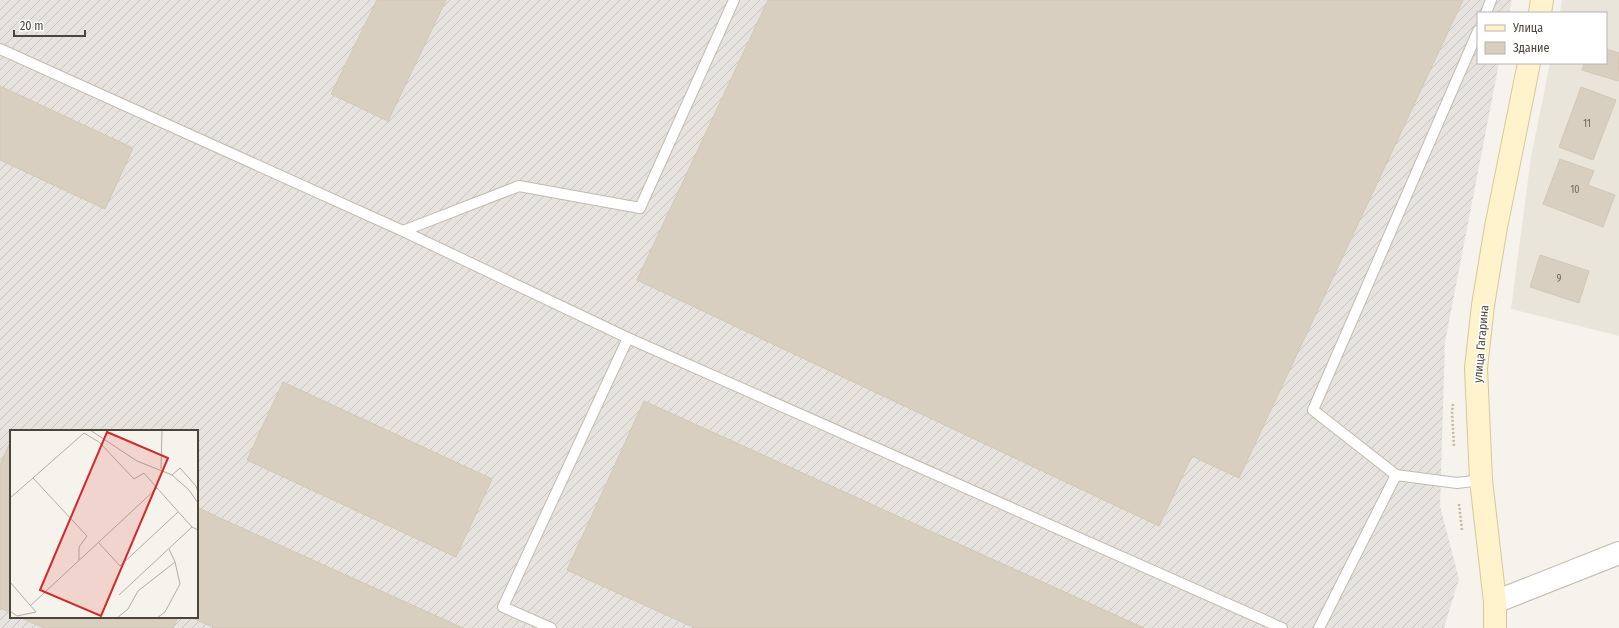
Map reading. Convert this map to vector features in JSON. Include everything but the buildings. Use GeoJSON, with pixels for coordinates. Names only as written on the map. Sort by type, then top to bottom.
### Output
{"type":"FeatureCollection","features":[{"type":"Feature","properties":{"kind":"main road"},"geometry":{"type":"LineString","coordinates":[[1540,12],[1542,0]]}},
{"type":"Feature","properties":{"kind":"main road","name":"улица Гагарина"},"geometry":{"type":"LineString","coordinates":[[1495,628],[1495,602],[1481,480],[1476,368],[1483,305],[1496,227],[1529,64]]}},
{"type":"Feature","properties":{"kind":"street"},"geometry":{"type":"LineString","coordinates":[[1495,602],[1619,553]]}},
{"type":"Feature","properties":{"kind":"lane"},"geometry":{"type":"LineString","coordinates":[[403,232],[519,186],[640,208],[734,0]]}},
{"type":"Feature","properties":{"kind":"lane"},"geometry":{"type":"LineString","coordinates":[[1486,12],[1491,0]]}},
{"type":"Feature","properties":{"kind":"lane"},"geometry":{"type":"LineString","coordinates":[[1477,33],[1313,410],[1396,475],[1457,483],[1481,480]]}},
{"type":"Feature","properties":{"kind":"lane"},"geometry":{"type":"LineString","coordinates":[[0,49],[403,232],[628,338],[1282,628]]}},
{"type":"Feature","properties":{"kind":"lane"},"geometry":{"type":"LineString","coordinates":[[551,628],[503,607],[628,338]]}},
{"type":"Feature","properties":{"kind":"lane"},"geometry":{"type":"LineString","coordinates":[[1319,628],[1396,475]]}},
{"type":"Feature","properties":{"kind":"shaded area"},"geometry":{"type":"Polygon","coordinates":[[[0,0],[1512,0],[1509,12],[1477,12],[1477,64],[1499,64],[1445,342],[1440,506],[1459,579],[1444,628],[0,628],[0,0]]]}},
{"type":"Feature","properties":{"kind":"shaded area"},"geometry":{"type":"Polygon","coordinates":[[[1562,0],[1619,0],[1619,336],[1511,309],[1531,157],[1550,64],[1607,64],[1607,12],[1560,12],[1562,0]]]}}]}
